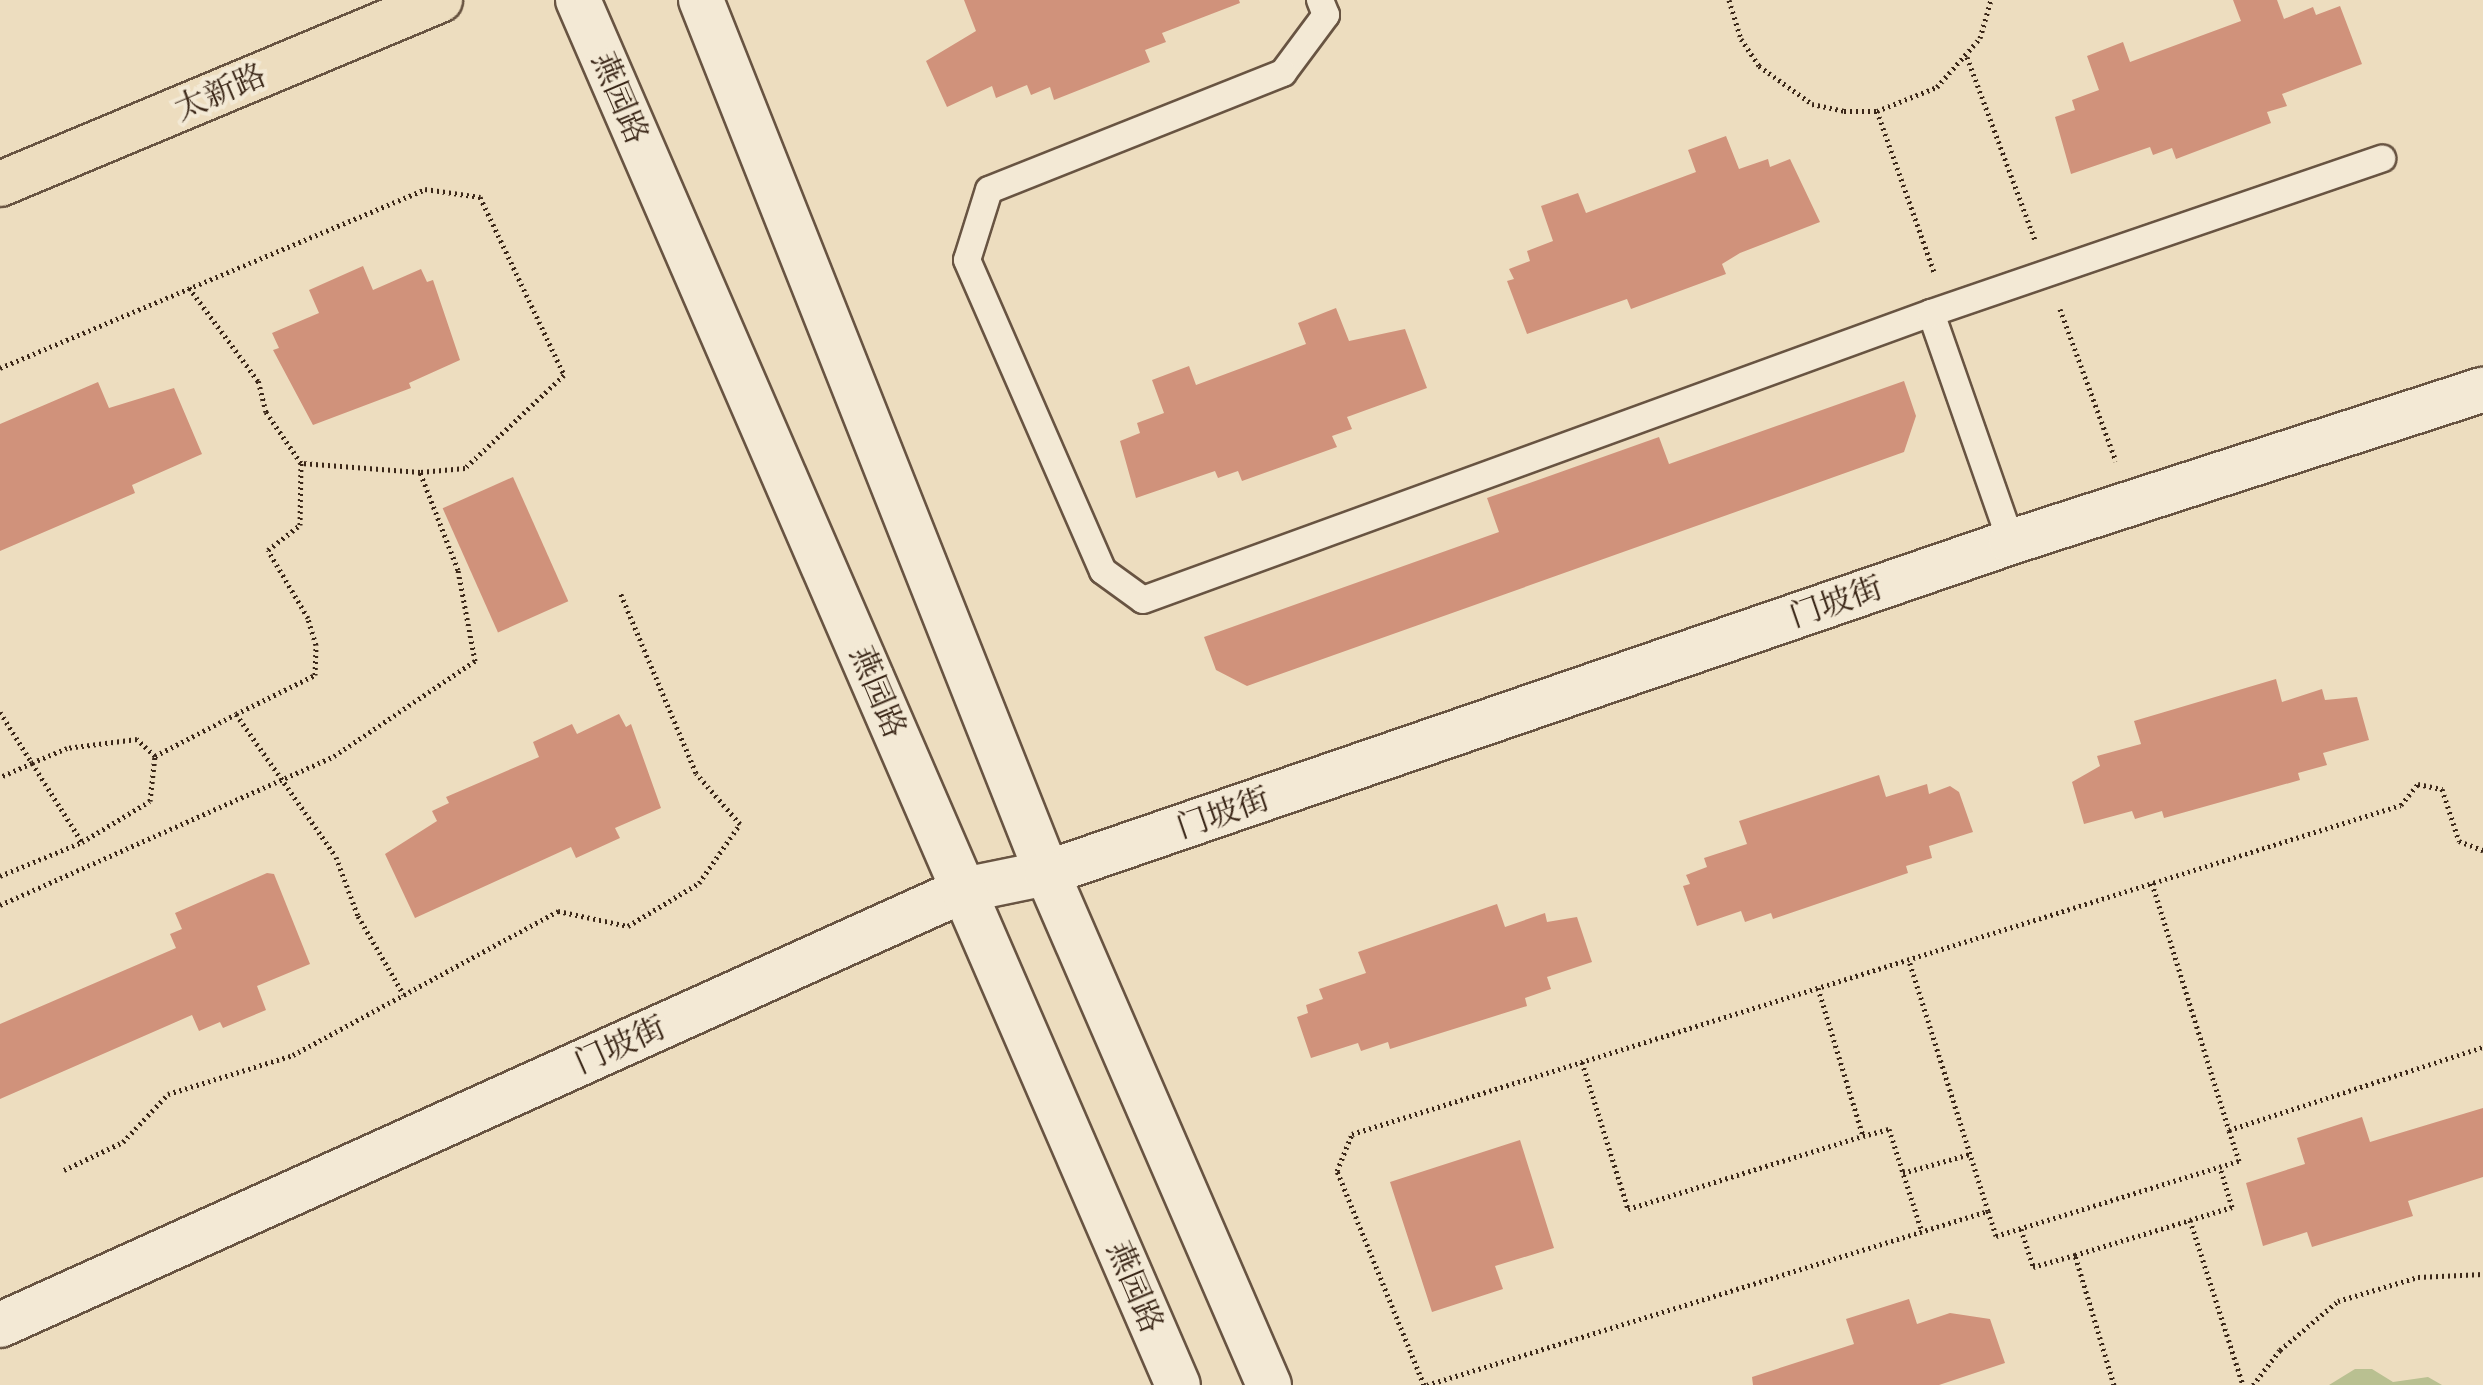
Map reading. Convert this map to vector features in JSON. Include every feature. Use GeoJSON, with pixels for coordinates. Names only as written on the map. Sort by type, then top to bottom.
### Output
{"type":"FeatureCollection","features":[{"type":"Feature","properties":{"kind":"main road","name":"太新路"},"geometry":{"type":"LineString","coordinates":[[0,184],[440,0]]}},
{"type":"Feature","properties":{"kind":"main road","name":"燕园路"},"geometry":{"type":"LineString","coordinates":[[578,0],[1178,1385]]}},
{"type":"Feature","properties":{"kind":"main road"},"geometry":{"type":"LineString","coordinates":[[701,0],[1047,873],[1269,1385]]}},
{"type":"Feature","properties":{"kind":"main road","name":"门坡街"},"geometry":{"type":"LineString","coordinates":[[0,1325],[964,890],[1047,873],[2011,542],[2483,390]]}},
{"type":"Feature","properties":{"kind":"lane"},"geometry":{"type":"LineString","coordinates":[[1320,0],[1326,15],[1283,73],[989,190],[967,260],[1103,571],[1143,600],[1939,310],[2382,159]]}},
{"type":"Feature","properties":{"kind":"lane"},"geometry":{"type":"LineString","coordinates":[[1939,310],[2011,542]]}},
{"type":"Feature","properties":{"kind":"path"},"geometry":{"type":"LineString","coordinates":[[1729,0],[1741,39],[1783,88],[1812,104],[1877,111],[1909,103],[1962,66],[1980,38],[1991,0]]}},
{"type":"Feature","properties":{"kind":"path"},"geometry":{"type":"LineString","coordinates":[[1877,111],[1939,310]]}},
{"type":"Feature","properties":{"kind":"path"},"geometry":{"type":"LineString","coordinates":[[0,368],[187,285],[425,189],[480,197],[564,375],[465,468],[420,472],[301,463]]}},
{"type":"Feature","properties":{"kind":"path"},"geometry":{"type":"LineString","coordinates":[[155,756],[315,675],[316,645],[308,618],[268,550],[300,525],[301,463],[266,412],[258,381],[187,285]]}},
{"type":"Feature","properties":{"kind":"path"},"geometry":{"type":"LineString","coordinates":[[0,905],[285,781],[334,756],[475,661],[458,570],[420,472]]}},
{"type":"Feature","properties":{"kind":"path"},"geometry":{"type":"LineString","coordinates":[[64,1170],[123,1142],[168,1094],[293,1055],[558,911],[628,926],[699,883],[740,824],[696,773],[620,592]]}},
{"type":"Feature","properties":{"kind":"path"},"geometry":{"type":"LineString","coordinates":[[0,712],[82,842]]}},
{"type":"Feature","properties":{"kind":"path"},"geometry":{"type":"LineString","coordinates":[[236,714],[336,857],[358,916],[404,995]]}},
{"type":"Feature","properties":{"kind":"path"},"geometry":{"type":"LineString","coordinates":[[0,777],[67,748],[137,739],[155,756]]}},
{"type":"Feature","properties":{"kind":"path"},"geometry":{"type":"LineString","coordinates":[[0,876],[82,842],[150,801],[155,756]]}},
{"type":"Feature","properties":{"kind":"path"},"geometry":{"type":"LineString","coordinates":[[1988,1211],[1425,1385],[1337,1171],[1352,1134],[2401,805],[2418,784],[2442,789],[2459,841],[2483,850]]}},
{"type":"Feature","properties":{"kind":"path"},"geometry":{"type":"LineString","coordinates":[[1909,960],[1996,1236],[2239,1161],[2152,883]]}},
{"type":"Feature","properties":{"kind":"path"},"geometry":{"type":"LineString","coordinates":[[1818,988],[1863,1136]]}},
{"type":"Feature","properties":{"kind":"path"},"geometry":{"type":"LineString","coordinates":[[2229,1130],[2483,1047]]}},
{"type":"Feature","properties":{"kind":"path"},"geometry":{"type":"LineString","coordinates":[[1582,1062],[1628,1209],[1889,1129],[1922,1232]]}},
{"type":"Feature","properties":{"kind":"path"},"geometry":{"type":"LineString","coordinates":[[1903,1173],[1970,1154]]}},
{"type":"Feature","properties":{"kind":"path"},"geometry":{"type":"LineString","coordinates":[[2021,1229],[2033,1267],[2232,1207],[2220,1167]]}},
{"type":"Feature","properties":{"kind":"path"},"geometry":{"type":"LineString","coordinates":[[2190,1220],[2243,1385]]}},
{"type":"Feature","properties":{"kind":"path"},"geometry":{"type":"LineString","coordinates":[[2075,1255],[2114,1385]]}},
{"type":"Feature","properties":{"kind":"path"},"geometry":{"type":"LineString","coordinates":[[2253,1385],[2280,1350],[2338,1301],[2418,1277],[2483,1274]]}},
{"type":"Feature","properties":{"kind":"green space"},"geometry":{"type":"Polygon","coordinates":[[[2355,1369],[2372,1369],[2393,1382],[2428,1377],[2442,1385],[2329,1385],[2355,1369]]]}},
{"type":"Feature","properties":{"kind":"building"},"geometry":{"type":"Polygon","coordinates":[[[964,0],[1239,0],[1240,3],[1162,33],[1166,42],[1145,50],[1150,62],[1054,100],[1050,87],[1031,95],[1027,85],[996,98],[992,86],[947,107],[926,61],[976,31],[964,0]]]}},
{"type":"Feature","properties":{"kind":"building"},"geometry":{"type":"Polygon","coordinates":[[[2233,0],[2277,0],[2284,19],[2313,7],[2316,15],[2340,6],[2362,64],[2282,94],[2287,106],[2267,112],[2271,123],[2176,159],[2172,148],[2153,155],[2150,147],[2071,174],[2055,117],[2075,110],[2072,100],[2099,90],[2087,56],[2123,42],[2130,62],[2241,21],[2233,0]]]}},
{"type":"Feature","properties":{"kind":"building"},"geometry":{"type":"Polygon","coordinates":[[[1726,136],[1739,169],[1768,159],[1770,167],[1790,159],[1820,222],[1740,253],[1722,264],[1726,274],[1631,309],[1627,299],[1527,334],[1507,281],[1514,279],[1509,269],[1530,261],[1527,251],[1553,241],[1541,206],[1578,193],[1586,213],[1696,172],[1688,150],[1726,136]]]}},
{"type":"Feature","properties":{"kind":"building"},"geometry":{"type":"Polygon","coordinates":[[[363,266],[373,290],[421,269],[427,282],[433,280],[460,360],[409,383],[411,388],[313,425],[273,350],[279,348],[272,333],[319,313],[309,290],[363,266]]]}},
{"type":"Feature","properties":{"kind":"building"},"geometry":{"type":"Polygon","coordinates":[[[1336,308],[1349,341],[1405,329],[1427,388],[1347,417],[1352,429],[1332,436],[1337,447],[1242,481],[1238,471],[1218,478],[1215,471],[1136,498],[1120,441],[1140,433],[1137,423],[1164,413],[1152,380],[1189,366],[1196,385],[1306,344],[1298,323],[1336,308]]]}},
{"type":"Feature","properties":{"kind":"building"},"geometry":{"type":"Polygon","coordinates":[[[1904,381],[1916,416],[1904,452],[1247,686],[1216,670],[1204,637],[1499,532],[1487,498],[1659,437],[1669,464],[1904,381]]]}},
{"type":"Feature","properties":{"kind":"building"},"geometry":{"type":"Polygon","coordinates":[[[98,382],[109,408],[174,388],[202,454],[132,485],[135,493],[0,551],[0,424],[98,382]]]}},
{"type":"Feature","properties":{"kind":"building"},"geometry":{"type":"Polygon","coordinates":[[[513,477],[568,601],[498,633],[443,508],[513,477]]]}},
{"type":"Feature","properties":{"kind":"building"},"geometry":{"type":"Polygon","coordinates":[[[2276,679],[2282,702],[2322,689],[2325,700],[2357,697],[2369,740],[2323,753],[2327,765],[2298,773],[2300,780],[2164,818],[2162,811],[2135,819],[2132,811],[2084,824],[2072,782],[2100,766],[2097,756],[2141,744],[2134,721],[2276,679]]]}},
{"type":"Feature","properties":{"kind":"building"},"geometry":{"type":"Polygon","coordinates":[[[619,714],[626,727],[631,724],[661,808],[615,828],[620,838],[576,858],[571,847],[415,918],[385,854],[437,821],[432,811],[449,803],[446,797],[539,757],[533,742],[572,724],[577,734],[619,714]]]}},
{"type":"Feature","properties":{"kind":"building"},"geometry":{"type":"Polygon","coordinates":[[[1879,775],[1886,797],[1927,784],[1929,794],[1950,786],[1959,792],[1973,832],[1929,846],[1932,858],[1906,866],[1908,873],[1773,919],[1771,913],[1745,922],[1741,911],[1697,926],[1683,886],[1690,884],[1686,875],[1707,867],[1704,858],[1747,844],[1739,821],[1879,775]]]}},
{"type":"Feature","properties":{"kind":"building"},"geometry":{"type":"Polygon","coordinates":[[[267,873],[274,874],[310,964],[257,986],[266,1010],[223,1028],[220,1022],[199,1031],[192,1015],[0,1099],[0,1024],[176,948],[170,934],[182,929],[175,913],[267,873]]]}},
{"type":"Feature","properties":{"kind":"building"},"geometry":{"type":"Polygon","coordinates":[[[1497,904],[1505,927],[1545,913],[1547,922],[1577,917],[1592,962],[1547,977],[1551,989],[1525,998],[1527,1006],[1390,1049],[1388,1042],[1361,1051],[1358,1043],[1311,1058],[1297,1017],[1308,1013],[1306,1005],[1323,999],[1319,989],[1366,973],[1358,952],[1497,904]]]}},
{"type":"Feature","properties":{"kind":"building"},"geometry":{"type":"Polygon","coordinates":[[[2483,1108],[2483,1177],[2408,1201],[2413,1216],[2312,1247],[2307,1232],[2263,1246],[2246,1183],[2305,1164],[2297,1138],[2362,1117],[2370,1142],[2483,1108]]]}},
{"type":"Feature","properties":{"kind":"building"},"geometry":{"type":"Polygon","coordinates":[[[1520,1140],[1554,1248],[1495,1266],[1503,1289],[1432,1312],[1390,1182],[1520,1140]]]}},
{"type":"Feature","properties":{"kind":"building"},"geometry":{"type":"Polygon","coordinates":[[[1909,1299],[1917,1324],[1950,1313],[1990,1319],[2005,1363],[1939,1385],[1753,1385],[1752,1377],[1854,1344],[1846,1319],[1909,1299]]]}}]}
